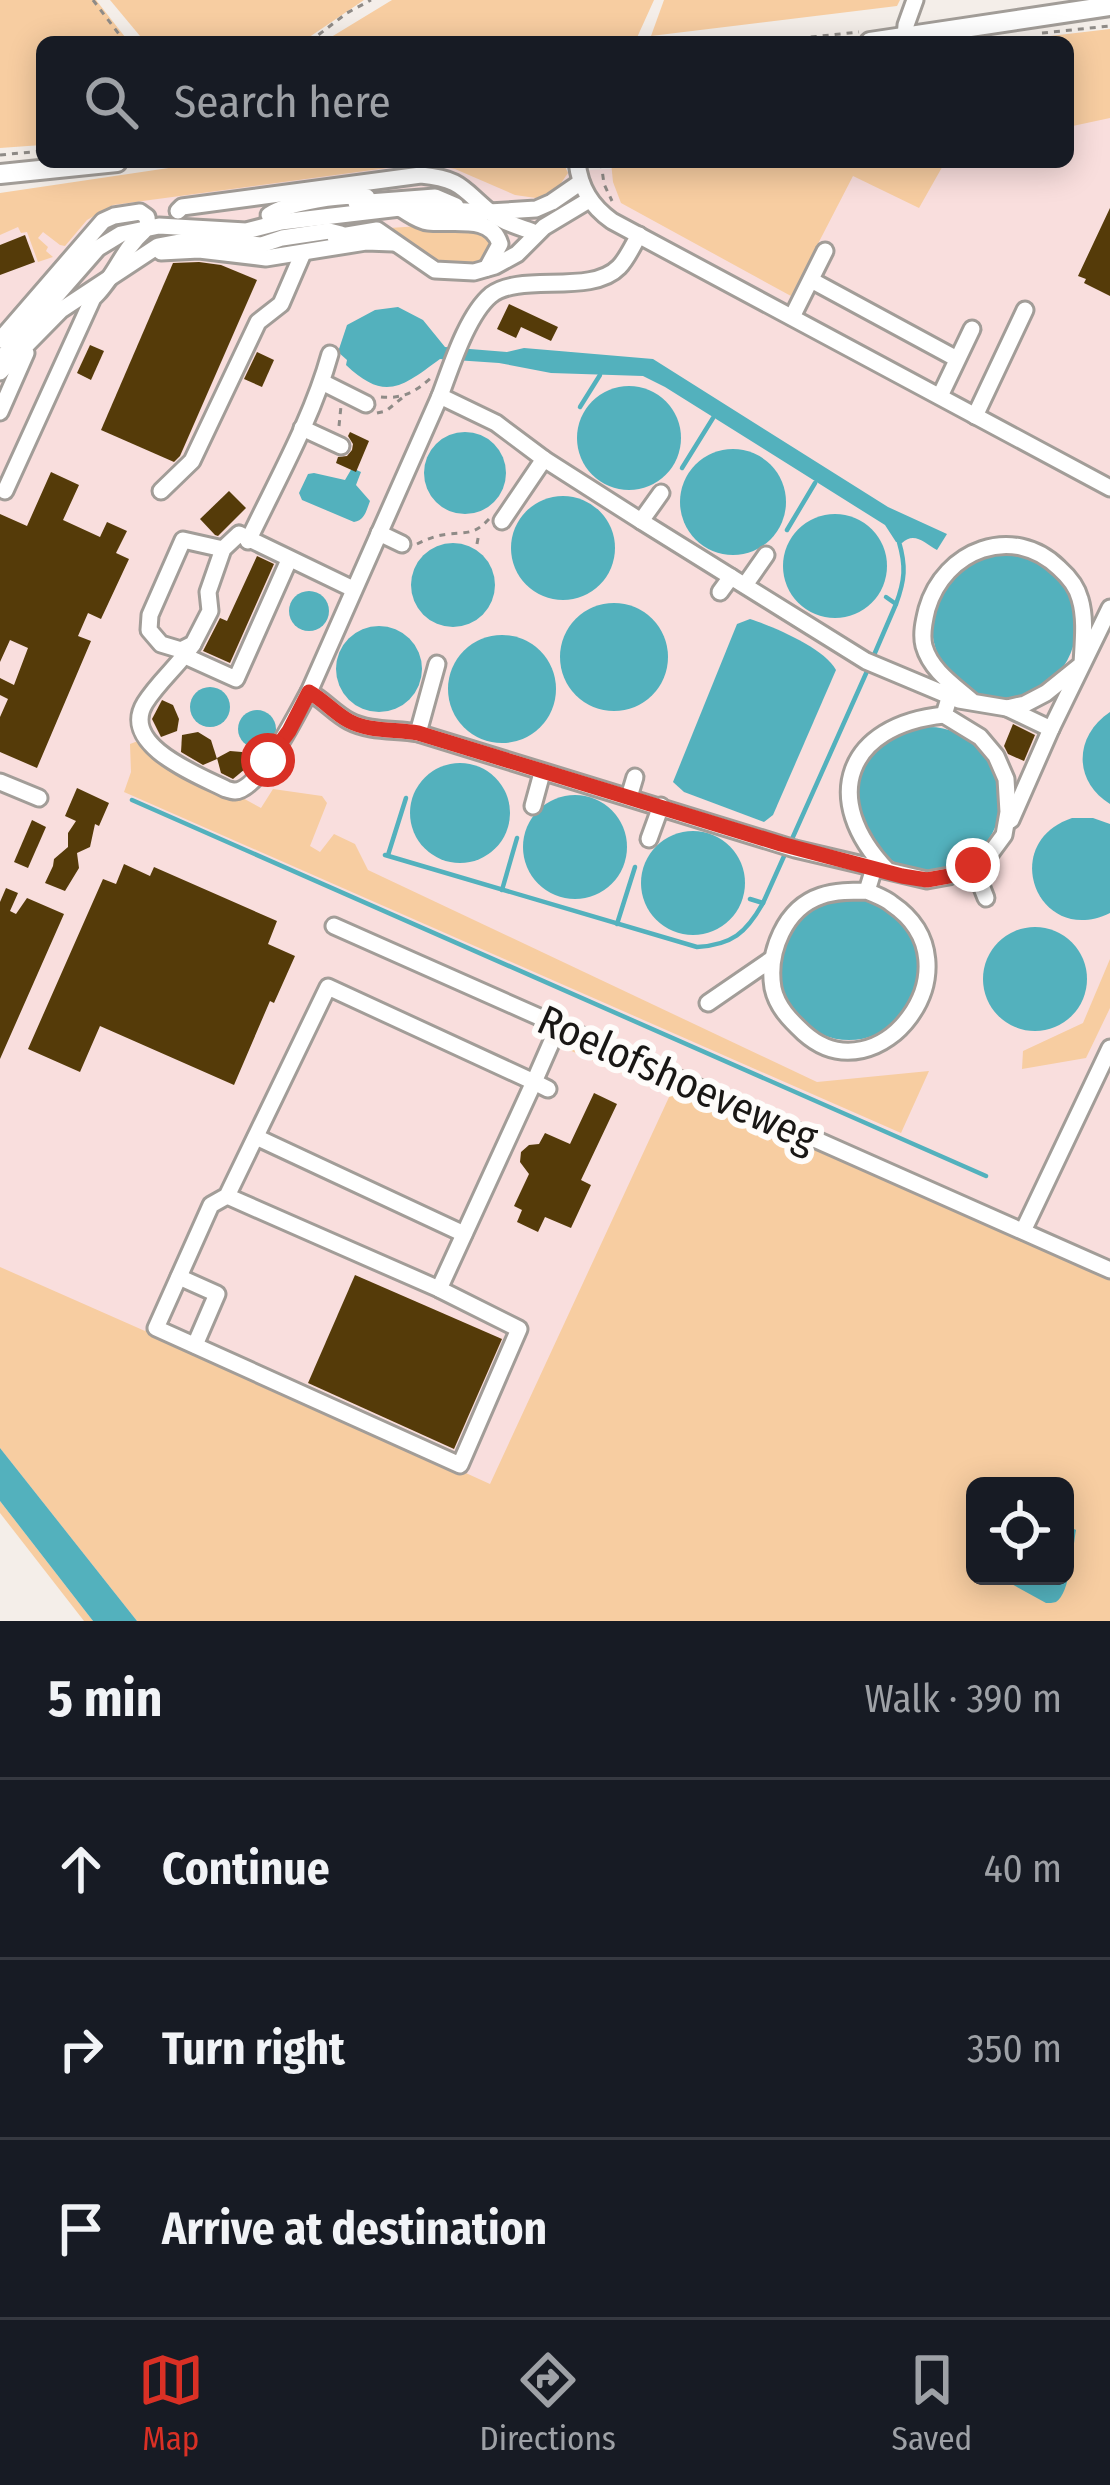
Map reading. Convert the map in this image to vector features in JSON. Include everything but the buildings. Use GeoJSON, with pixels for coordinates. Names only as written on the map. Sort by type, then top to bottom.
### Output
{"type":"FeatureCollection","features":[{"type":"Feature","properties":{"kind":"main road"},"geometry":{"type":"LineString","coordinates":[[911,36],[1110,5]]}},
{"type":"Feature","properties":{"kind":"main road"},"geometry":{"type":"LineString","coordinates":[[0,174],[58,168]]}},
{"type":"Feature","properties":{"kind":"street"},"geometry":{"type":"LineString","coordinates":[[905,36],[915,0]]}},
{"type":"Feature","properties":{"kind":"street"},"geometry":{"type":"LineString","coordinates":[[578,168],[589,200],[599,212],[1110,488]]}},
{"type":"Feature","properties":{"kind":"street"},"geometry":{"type":"LineString","coordinates":[[178,211],[440,176],[460,185],[489,212],[536,233]]}},
{"type":"Feature","properties":{"kind":"street"},"geometry":{"type":"LineString","coordinates":[[0,360],[98,248],[121,234],[147,228],[282,231],[355,219],[386,206],[489,212],[536,209],[581,182]]}},
{"type":"Feature","properties":{"kind":"street"},"geometry":{"type":"LineString","coordinates":[[0,372],[61,310],[158,246],[434,197],[464,210]]}},
{"type":"Feature","properties":{"kind":"street"},"geometry":{"type":"LineString","coordinates":[[258,230],[284,246],[377,230],[435,270],[474,272],[517,254],[536,233],[589,200]]}},
{"type":"Feature","properties":{"kind":"street"},"geometry":{"type":"LineString","coordinates":[[386,206],[422,222],[485,225],[497,233],[500,244],[488,268]]}},
{"type":"Feature","properties":{"kind":"street"},"geometry":{"type":"LineString","coordinates":[[0,340],[103,221],[140,212],[147,217],[147,228],[129,244],[93,298],[5,491]]}},
{"type":"Feature","properties":{"kind":"street"},"geometry":{"type":"LineString","coordinates":[[352,590],[238,534],[223,549],[208,592],[209,611],[189,650],[143,705],[139,721],[155,748],[169,760],[234,791],[247,787],[289,731],[309,692],[482,305],[506,287],[607,275],[622,264],[639,235]]}},
{"type":"Feature","properties":{"kind":"street"},"geometry":{"type":"LineString","coordinates":[[146,252],[199,250],[266,259],[366,242],[394,243]]}},
{"type":"Feature","properties":{"kind":"street"},"geometry":{"type":"LineString","coordinates":[[792,317],[825,251]]}},
{"type":"Feature","properties":{"kind":"street"},"geometry":{"type":"LineString","coordinates":[[161,491],[192,461],[258,322],[281,304],[303,253]]}},
{"type":"Feature","properties":{"kind":"street"},"geometry":{"type":"LineString","coordinates":[[811,280],[958,359]]}},
{"type":"Feature","properties":{"kind":"street"},"geometry":{"type":"LineString","coordinates":[[975,416],[1024,310]]}},
{"type":"Feature","properties":{"kind":"street"},"geometry":{"type":"LineString","coordinates":[[940,397],[972,329]]}},
{"type":"Feature","properties":{"kind":"street"},"geometry":{"type":"LineString","coordinates":[[0,412],[32,339]]}},
{"type":"Feature","properties":{"kind":"street"},"geometry":{"type":"LineString","coordinates":[[248,541],[302,428],[330,354]]}},
{"type":"Feature","properties":{"kind":"street"},"geometry":{"type":"LineString","coordinates":[[322,382],[372,408]]}},
{"type":"Feature","properties":{"kind":"street"},"geometry":{"type":"LineString","coordinates":[[440,396],[496,423],[640,521],[871,663],[950,695],[1007,708],[1051,729]]}},
{"type":"Feature","properties":{"kind":"street"},"geometry":{"type":"LineString","coordinates":[[302,428],[337,444]]}},
{"type":"Feature","properties":{"kind":"street"},"geometry":{"type":"LineString","coordinates":[[507,514],[544,459]]}},
{"type":"Feature","properties":{"kind":"street"},"geometry":{"type":"LineString","coordinates":[[640,521],[661,493]]}},
{"type":"Feature","properties":{"kind":"street"},"geometry":{"type":"LineString","coordinates":[[379,533],[402,544]]}},
{"type":"Feature","properties":{"kind":"street"},"geometry":{"type":"LineString","coordinates":[[223,549],[183,540],[150,615],[149,630],[161,644],[189,650],[236,679],[290,560]]}},
{"type":"Feature","properties":{"kind":"street"},"geometry":{"type":"LineString","coordinates":[[973,702],[938,671],[924,647],[923,624],[931,597],[959,560],[981,549],[1025,547],[1047,556],[1080,596],[1082,664],[1046,693],[1007,708]]}},
{"type":"Feature","properties":{"kind":"street"},"geometry":{"type":"LineString","coordinates":[[720,592],[766,555]]}},
{"type":"Feature","properties":{"kind":"street"},"geometry":{"type":"LineString","coordinates":[[309,692],[355,724],[418,733],[788,846],[927,880],[973,865],[990,854],[1004,835],[1110,608]]}},
{"type":"Feature","properties":{"kind":"street"},"geometry":{"type":"LineString","coordinates":[[418,733],[437,664]]}},
{"type":"Feature","properties":{"kind":"street"},"geometry":{"type":"LineString","coordinates":[[944,715],[950,695]]}},
{"type":"Feature","properties":{"kind":"street"},"geometry":{"type":"LineString","coordinates":[[882,871],[856,828],[848,804],[850,780],[862,753],[881,733],[924,717],[944,715],[980,737],[996,756],[1006,779],[1004,835]]}},
{"type":"Feature","properties":{"kind":"street"},"geometry":{"type":"LineString","coordinates":[[533,806],[542,772]]}},
{"type":"Feature","properties":{"kind":"street"},"geometry":{"type":"LineString","coordinates":[[629,797],[635,777]]}},
{"type":"Feature","properties":{"kind":"street"},"geometry":{"type":"LineString","coordinates":[[0,782],[38,798]]}},
{"type":"Feature","properties":{"kind":"street"},"geometry":{"type":"LineString","coordinates":[[649,839],[661,806]]}},
{"type":"Feature","properties":{"kind":"street"},"geometry":{"type":"LineString","coordinates":[[973,865],[986,898]]}},
{"type":"Feature","properties":{"kind":"street"},"geometry":{"type":"LineString","coordinates":[[867,891],[882,871]]}},
{"type":"Feature","properties":{"kind":"street"},"geometry":{"type":"LineString","coordinates":[[844,891],[867,891],[910,920],[924,944],[929,970],[924,994],[894,1035],[866,1050],[838,1049],[812,1040],[786,1017],[773,991],[772,959],[788,922],[802,905],[844,891]]}},
{"type":"Feature","properties":{"kind":"street","name":"Roelofshoeveweg"},"geometry":{"type":"LineString","coordinates":[[334,926],[1110,1270]]}},
{"type":"Feature","properties":{"kind":"street"},"geometry":{"type":"LineString","coordinates":[[708,1003],[772,959]]}},
{"type":"Feature","properties":{"kind":"street"},"geometry":{"type":"LineString","coordinates":[[227,1196],[520,1329],[460,1465],[156,1328],[212,1205],[227,1196],[328,987],[541,1085]]}},
{"type":"Feature","properties":{"kind":"street"},"geometry":{"type":"LineString","coordinates":[[439,1289],[541,1085],[559,1025]]}},
{"type":"Feature","properties":{"kind":"street"},"geometry":{"type":"LineString","coordinates":[[1023,1231],[1110,1048]]}},
{"type":"Feature","properties":{"kind":"street"},"geometry":{"type":"LineString","coordinates":[[256,1137],[464,1234]]}},
{"type":"Feature","properties":{"kind":"street"},"geometry":{"type":"LineString","coordinates":[[179,1276],[217,1294],[195,1345]]}},
{"type":"Feature","properties":{"kind":"path"},"geometry":{"type":"LineString","coordinates":[[93,0],[120,36]]}},
{"type":"Feature","properties":{"kind":"path"},"geometry":{"type":"LineString","coordinates":[[317,36],[371,0]]}},
{"type":"Feature","properties":{"kind":"path"},"geometry":{"type":"LineString","coordinates":[[1038,33],[1110,26]]}},
{"type":"Feature","properties":{"kind":"path"},"geometry":{"type":"LineString","coordinates":[[0,154],[36,151]]}},
{"type":"Feature","properties":{"kind":"path"},"geometry":{"type":"LineString","coordinates":[[603,168],[607,194],[615,205]]}},
{"type":"Feature","properties":{"kind":"path"},"geometry":{"type":"LineString","coordinates":[[372,408],[386,411],[455,357]]}},
{"type":"Feature","properties":{"kind":"path"},"geometry":{"type":"LineString","coordinates":[[337,444],[340,409],[350,396],[403,397]]}},
{"type":"Feature","properties":{"kind":"path"},"geometry":{"type":"LineString","coordinates":[[477,544],[478,531],[490,518],[507,514]]}},
{"type":"Feature","properties":{"kind":"path"},"geometry":{"type":"LineString","coordinates":[[402,544],[478,531]]}},
{"type":"Feature","properties":{"kind":"shaded area"},"geometry":{"type":"Polygon","coordinates":[[[0,0],[96,0],[124,36],[36,36],[36,145],[0,148],[0,0]]]}},
{"type":"Feature","properties":{"kind":"shaded area"},"geometry":{"type":"Polygon","coordinates":[[[110,0],[364,0],[311,36],[140,36],[110,0]]]}},
{"type":"Feature","properties":{"kind":"shaded area"},"geometry":{"type":"Polygon","coordinates":[[[392,0],[654,0],[638,36],[333,36],[392,0]]]}},
{"type":"Feature","properties":{"kind":"shaded area"},"geometry":{"type":"Polygon","coordinates":[[[664,0],[900,0],[897,6],[651,36],[664,0]]]}},
{"type":"Feature","properties":{"kind":"shaded area"},"geometry":{"type":"Polygon","coordinates":[[[1110,29],[1110,118],[1074,126],[1074,36],[1051,36],[1110,29]]]}},
{"type":"Feature","properties":{"kind":"shaded area"},"geometry":{"type":"Polygon","coordinates":[[[1110,79],[1110,1621],[112,1621],[0,1481],[0,212],[338,168],[542,172],[1074,168],[1074,86],[1110,79]]]}},
{"type":"Feature","properties":{"kind":"shaded area"},"geometry":{"type":"Polygon","coordinates":[[[169,168],[387,168],[113,205],[87,220],[65,246],[43,232],[38,238],[53,257],[38,262],[27,232],[21,233],[18,227],[0,235],[0,193],[169,168]]]}},
{"type":"Feature","properties":{"kind":"shaded area"},"geometry":{"type":"Polygon","coordinates":[[[450,168],[566,168],[568,173],[555,192],[537,204],[536,198],[515,195],[450,168]]]}},
{"type":"Feature","properties":{"kind":"shaded area"},"geometry":{"type":"Polygon","coordinates":[[[612,168],[942,168],[919,208],[853,176],[791,296],[621,203],[612,168]]]}},
{"type":"Feature","properties":{"kind":"shaded area"},"geometry":{"type":"Polygon","coordinates":[[[389,228],[483,230],[487,255],[475,265],[448,267],[416,251],[389,228]]]}},
{"type":"Feature","properties":{"kind":"shaded area"},"geometry":{"type":"Polygon","coordinates":[[[138,741],[261,808],[273,789],[322,796],[327,803],[310,846],[320,852],[334,834],[355,844],[368,870],[817,1082],[929,1071],[901,1133],[124,792],[131,772],[130,744],[138,741]]]}},
{"type":"Feature","properties":{"kind":"shaded area"},"geometry":{"type":"Polygon","coordinates":[[[1110,959],[1110,1008],[1086,1058],[1022,1069],[1023,1051],[1083,1023],[1110,959]]]}},
{"type":"Feature","properties":{"kind":"shaded area"},"geometry":{"type":"Polygon","coordinates":[[[578,1045],[594,1049],[1110,1277],[1110,1621],[137,1621],[0,1448],[0,1267],[147,1328],[490,1484],[670,1095],[567,1049],[578,1045]]]}},
{"type":"Feature","properties":{"kind":"shaded area"},"geometry":{"type":"Polygon","coordinates":[[[0,1501],[93,1621],[84,1621],[0,1513],[0,1501]]]}},
{"type":"Feature","properties":{"kind":"water"},"geometry":{"type":"Polygon","coordinates":[[[398,307],[423,320],[445,347],[653,359],[888,507],[947,534],[937,550],[915,538],[896,542],[885,525],[643,376],[551,373],[440,359],[404,383],[372,384],[346,365],[338,352],[347,325],[375,310],[398,307]]]}},
{"type":"Feature","properties":{"kind":"water"},"geometry":{"type":"Polygon","coordinates":[[[629,386],[649,390],[666,401],[677,418],[681,438],[677,458],[666,475],[649,486],[629,490],[609,486],[592,475],[581,458],[577,438],[581,418],[592,401],[609,390],[629,386]]]}},
{"type":"Feature","properties":{"kind":"water"},"geometry":{"type":"Polygon","coordinates":[[[465,432],[494,444],[506,473],[494,502],[465,514],[436,502],[424,473],[436,444],[465,432]]]}},
{"type":"Feature","properties":{"kind":"water"},"geometry":{"type":"Polygon","coordinates":[[[733,449],[753,453],[771,464],[782,482],[786,502],[782,522],[771,540],[753,551],[733,555],[713,551],[695,540],[684,522],[680,502],[684,482],[695,464],[713,453],[733,449]]]}},
{"type":"Feature","properties":{"kind":"water"},"geometry":{"type":"Polygon","coordinates":[[[352,468],[361,472],[356,485],[370,501],[361,519],[354,522],[302,500],[299,493],[308,474],[345,480],[352,468]]]}},
{"type":"Feature","properties":{"kind":"water"},"geometry":{"type":"Polygon","coordinates":[[[563,496],[583,500],[600,511],[611,528],[615,548],[611,568],[600,585],[583,596],[563,600],[543,596],[526,585],[515,568],[511,548],[515,528],[526,511],[543,500],[563,496]]]}},
{"type":"Feature","properties":{"kind":"water"},"geometry":{"type":"Polygon","coordinates":[[[835,514],[855,518],[872,529],[883,546],[887,566],[883,586],[872,603],[855,614],[835,618],[815,614],[798,603],[787,586],[783,566],[787,546],[798,529],[815,518],[835,514]]]}},
{"type":"Feature","properties":{"kind":"water"},"geometry":{"type":"Polygon","coordinates":[[[453,543],[483,555],[495,585],[483,615],[453,627],[423,615],[411,585],[423,555],[453,543]]]}},
{"type":"Feature","properties":{"kind":"water"},"geometry":{"type":"Polygon","coordinates":[[[1004,554],[1031,560],[1055,575],[1070,599],[1076,626],[1070,653],[1055,677],[1031,692],[1004,698],[977,692],[953,677],[938,653],[932,626],[938,599],[953,575],[977,560],[1004,554]]]}},
{"type":"Feature","properties":{"kind":"water"},"geometry":{"type":"Polygon","coordinates":[[[309,591],[323,597],[329,611],[323,625],[309,631],[295,625],[289,611],[295,597],[309,591]]]}},
{"type":"Feature","properties":{"kind":"water"},"geometry":{"type":"Polygon","coordinates":[[[614,603],[635,607],[652,619],[664,636],[668,657],[664,678],[652,695],[635,707],[614,711],[593,707],[576,695],[564,678],[560,657],[564,636],[576,619],[593,607],[614,603]]]}},
{"type":"Feature","properties":{"kind":"water"},"geometry":{"type":"Polygon","coordinates":[[[750,619],[810,646],[836,670],[773,815],[764,822],[684,792],[673,782],[737,624],[750,619]]]}},
{"type":"Feature","properties":{"kind":"water"},"geometry":{"type":"Polygon","coordinates":[[[379,626],[409,639],[422,669],[409,699],[379,712],[349,699],[336,669],[349,639],[379,626]]]}},
{"type":"Feature","properties":{"kind":"water"},"geometry":{"type":"Polygon","coordinates":[[[502,635],[523,639],[540,651],[552,668],[556,689],[552,710],[540,727],[523,739],[502,743],[481,739],[464,727],[452,710],[448,689],[452,668],[464,651],[481,639],[502,635]]]}},
{"type":"Feature","properties":{"kind":"water"},"geometry":{"type":"Polygon","coordinates":[[[210,687],[224,693],[230,707],[224,721],[210,727],[196,721],[190,707],[196,693],[210,687]]]}},
{"type":"Feature","properties":{"kind":"water"},"geometry":{"type":"Polygon","coordinates":[[[257,710],[270,716],[276,729],[270,742],[257,748],[244,742],[238,729],[244,716],[257,710]]]}},
{"type":"Feature","properties":{"kind":"water"},"geometry":{"type":"Polygon","coordinates":[[[1110,712],[1110,804],[1089,783],[1083,758],[1090,733],[1110,712]]]}},
{"type":"Feature","properties":{"kind":"water"},"geometry":{"type":"Polygon","coordinates":[[[929,727],[956,733],[980,748],[995,772],[1001,799],[995,826],[980,850],[956,865],[929,871],[902,865],[878,850],[863,826],[857,799],[863,772],[878,748],[902,733],[929,727]]]}},
{"type":"Feature","properties":{"kind":"water"},"geometry":{"type":"Polygon","coordinates":[[[460,763],[496,777],[510,813],[496,849],[460,863],[424,849],[410,813],[424,777],[460,763]]]}},
{"type":"Feature","properties":{"kind":"water"},"geometry":{"type":"Polygon","coordinates":[[[575,795],[595,799],[612,810],[623,827],[627,847],[623,867],[612,884],[595,895],[575,899],[555,895],[538,884],[527,867],[523,847],[527,827],[538,810],[555,799],[575,795]]]}},
{"type":"Feature","properties":{"kind":"water"},"geometry":{"type":"Polygon","coordinates":[[[1072,818],[1110,824],[1110,913],[1085,920],[1063,916],[1047,905],[1036,888],[1032,868],[1036,848],[1049,831],[1072,818]]]}},
{"type":"Feature","properties":{"kind":"water"},"geometry":{"type":"Polygon","coordinates":[[[693,831],[713,835],[730,846],[741,863],[745,883],[741,903],[730,920],[713,931],[693,935],[673,931],[656,920],[645,903],[641,883],[645,863],[656,846],[673,835],[693,831]]]}},
{"type":"Feature","properties":{"kind":"water"},"geometry":{"type":"Polygon","coordinates":[[[849,898],[876,903],[899,919],[915,942],[920,969],[915,996],[899,1019],[876,1035],[849,1040],[822,1035],[799,1019],[783,996],[778,969],[783,942],[799,919],[822,903],[849,898]]]}},
{"type":"Feature","properties":{"kind":"water"},"geometry":{"type":"Polygon","coordinates":[[[1035,927],[1055,931],[1072,942],[1083,959],[1087,979],[1083,999],[1072,1016],[1055,1027],[1035,1031],[1015,1027],[998,1016],[987,999],[983,979],[987,959],[998,942],[1015,931],[1035,927]]]}},
{"type":"Feature","properties":{"kind":"water"},"geometry":{"type":"Polygon","coordinates":[[[0,1448],[137,1621],[93,1621],[0,1501],[0,1448]]]}},
{"type":"Feature","properties":{"kind":"water"},"geometry":{"type":"Polygon","coordinates":[[[1013,1585],[1066,1585],[1056,1602],[1046,1603],[1013,1585]]]}},
{"type":"Feature","properties":{"kind":"waterway"},"geometry":{"type":"LineString","coordinates":[[580,407],[600,375]]}},
{"type":"Feature","properties":{"kind":"waterway"},"geometry":{"type":"LineString","coordinates":[[682,468],[713,418]]}},
{"type":"Feature","properties":{"kind":"waterway"},"geometry":{"type":"LineString","coordinates":[[787,530],[815,483]]}},
{"type":"Feature","properties":{"kind":"waterway"},"geometry":{"type":"LineString","coordinates":[[896,604],[904,573],[899,542]]}},
{"type":"Feature","properties":{"kind":"waterway"},"geometry":{"type":"LineString","coordinates":[[874,655],[896,604],[886,597]]}},
{"type":"Feature","properties":{"kind":"waterway"},"geometry":{"type":"LineString","coordinates":[[792,839],[868,669]]}},
{"type":"Feature","properties":{"kind":"waterway"},"geometry":{"type":"LineString","coordinates":[[388,855],[406,798]]}},
{"type":"Feature","properties":{"kind":"waterway"},"geometry":{"type":"LineString","coordinates":[[132,800],[986,1176]]}},
{"type":"Feature","properties":{"kind":"waterway"},"geometry":{"type":"LineString","coordinates":[[502,890],[517,838]]}},
{"type":"Feature","properties":{"kind":"waterway"},"geometry":{"type":"LineString","coordinates":[[763,903],[785,854]]}},
{"type":"Feature","properties":{"kind":"waterway"},"geometry":{"type":"LineString","coordinates":[[385,855],[697,947],[720,944],[744,930],[763,903],[750,899]]}},
{"type":"Feature","properties":{"kind":"waterway"},"geometry":{"type":"LineString","coordinates":[[617,924],[635,867]]}},
{"type":"Feature","properties":{"kind":"route"},"geometry":{"type":"LineString","coordinates":[[268,760],[309,692],[355,724],[418,733],[902,876],[927,880],[973,865]]}}]}
